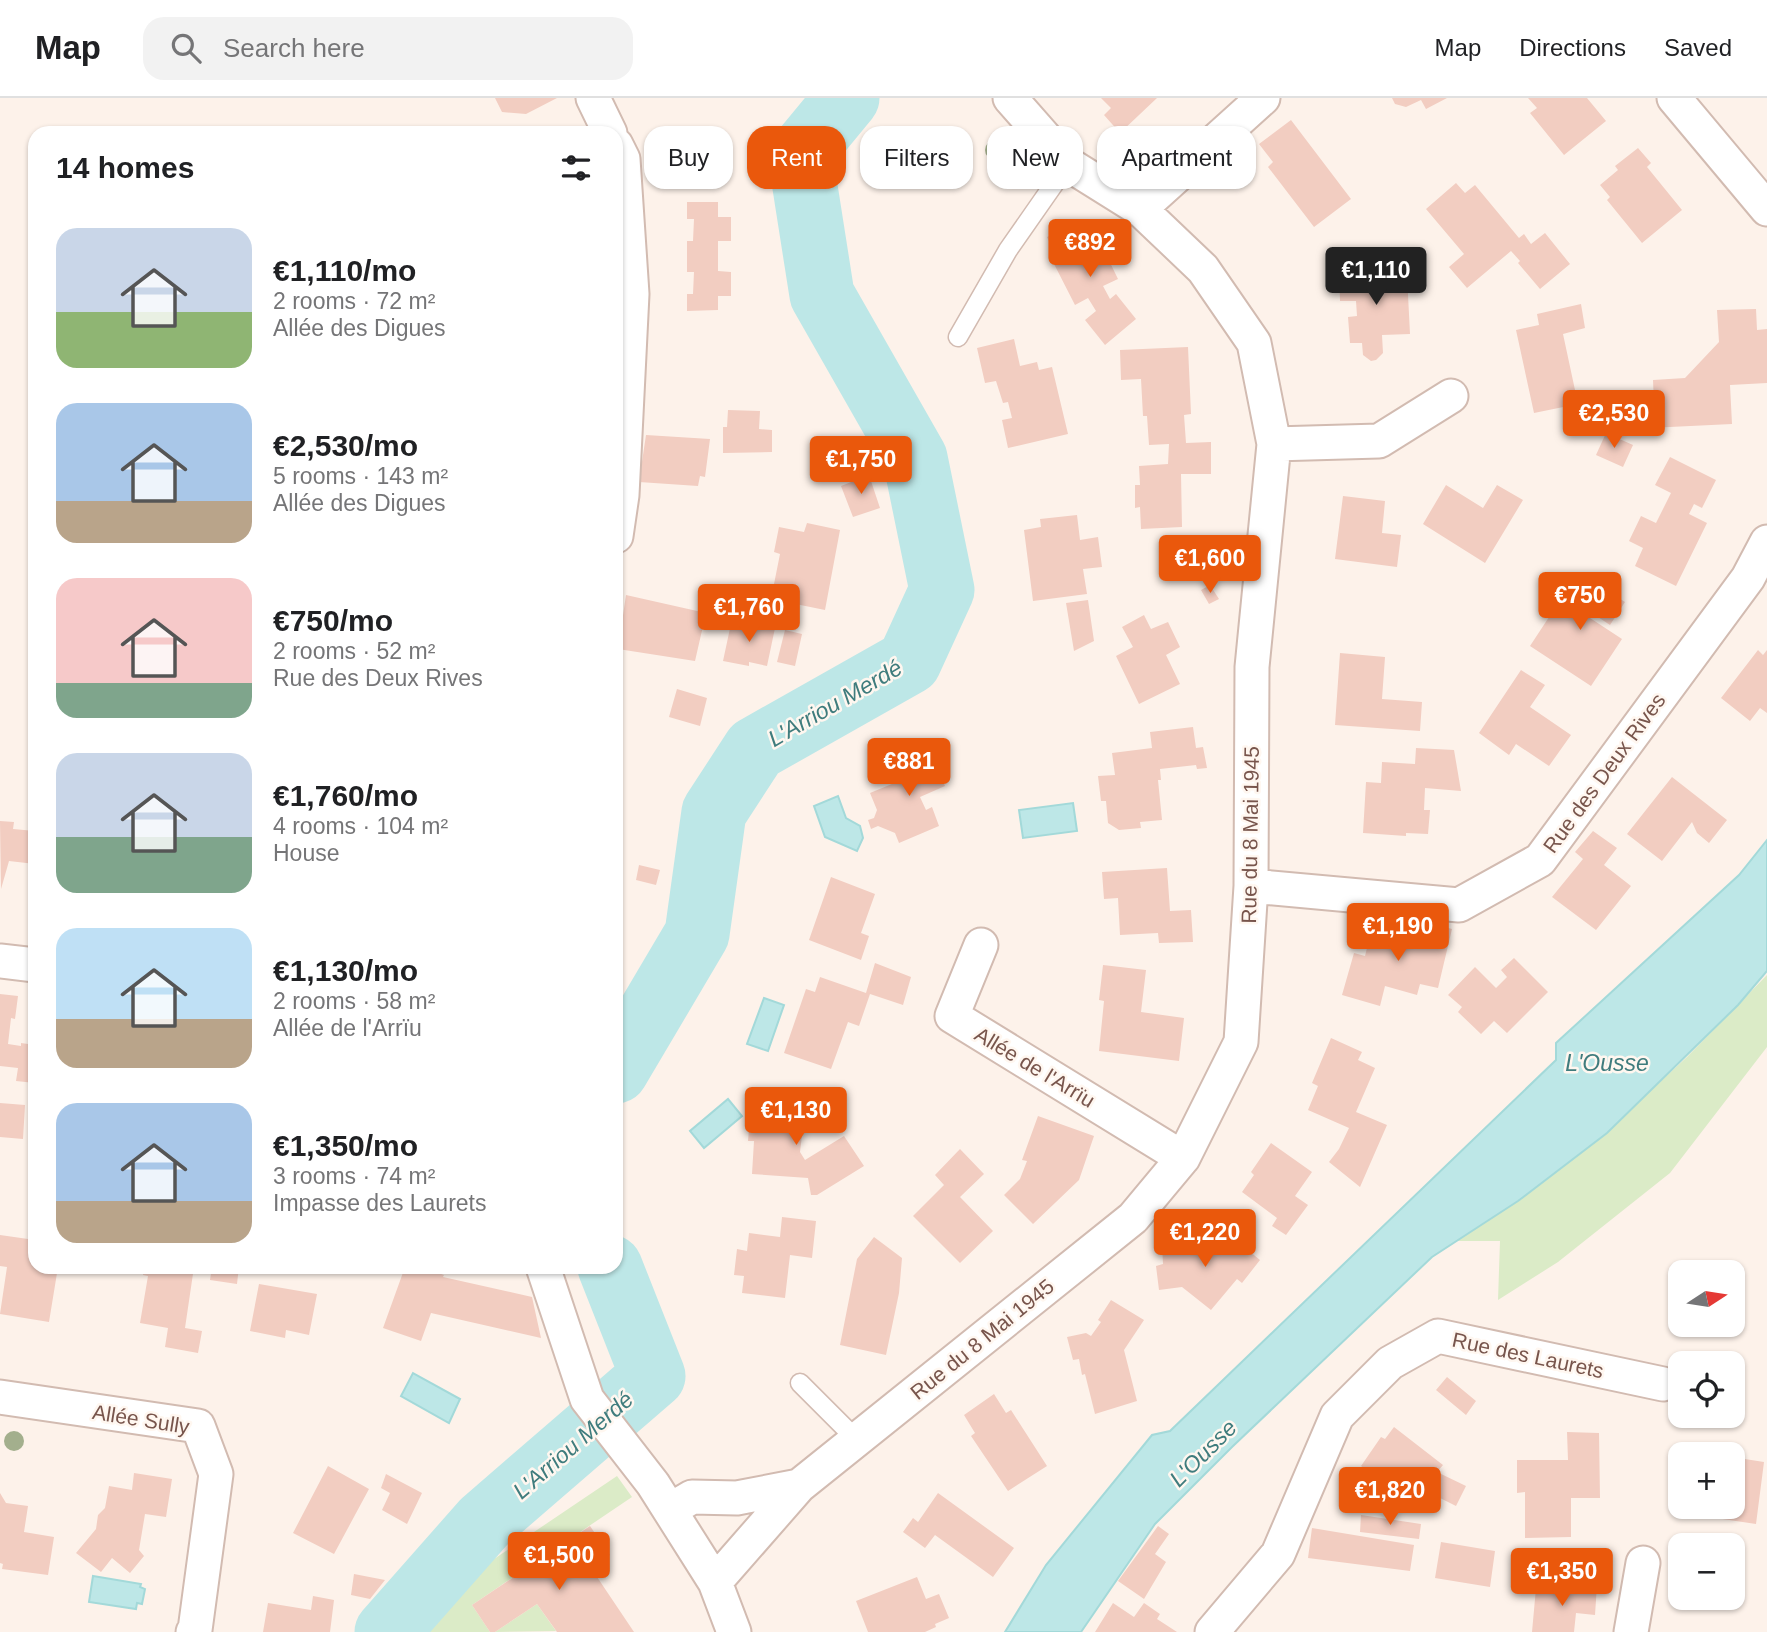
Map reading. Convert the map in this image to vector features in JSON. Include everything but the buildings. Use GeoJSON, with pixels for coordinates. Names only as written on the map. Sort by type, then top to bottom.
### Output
{"type":"FeatureCollection","features":[{"type":"Feature","properties":{"kind":"street"},"geometry":{"type":"LineString","coordinates":[[593,98],[607,126]]}},
{"type":"Feature","properties":{"kind":"street","name":"Rue du 8 Mai 1945"},"geometry":{"type":"LineString","coordinates":[[1010,98],[1035,126]]}},
{"type":"Feature","properties":{"kind":"street"},"geometry":{"type":"LineString","coordinates":[[1140,209],[1263,98]]}},
{"type":"Feature","properties":{"kind":"street"},"geometry":{"type":"LineString","coordinates":[[1674,98],[1767,209]]}},
{"type":"Feature","properties":{"kind":"street"},"geometry":{"type":"LineString","coordinates":[[623,159],[632,294],[623,475]]}},
{"type":"Feature","properties":{"kind":"street","name":"Rue du 8 Mai 1945"},"geometry":{"type":"LineString","coordinates":[[715,1582],[799,1486],[1133,1218],[1183,1158],[1241,1042],[1251,886],[1252,667],[1274,444],[1254,343],[1203,269],[1140,209],[1083,173]]}},
{"type":"Feature","properties":{"kind":"street"},"geometry":{"type":"LineString","coordinates":[[1274,444],[1379,442],[1451,396]]}},
{"type":"Feature","properties":{"kind":"street","name":"Rue des Deux Rives"},"geometry":{"type":"LineString","coordinates":[[1251,886],[1459,905],[1540,860],[1748,578],[1767,542]]}},
{"type":"Feature","properties":{"kind":"street","name":"Allée de l'Arrïu"},"geometry":{"type":"LineString","coordinates":[[981,945],[952,1016],[1183,1158]]}},
{"type":"Feature","properties":{"kind":"street"},"geometry":{"type":"LineString","coordinates":[[0,961],[28,964]]}},
{"type":"Feature","properties":{"kind":"street"},"geometry":{"type":"LineString","coordinates":[[545,1274],[587,1399],[670,1510],[715,1582],[734,1632]]}},
{"type":"Feature","properties":{"kind":"street","name":"Rue des Laurets"},"geometry":{"type":"LineString","coordinates":[[1212,1632],[1278,1554],[1337,1416],[1390,1363],[1438,1336],[1663,1384]]}},
{"type":"Feature","properties":{"kind":"street","name":"Allée Sully"},"geometry":{"type":"LineString","coordinates":[[0,1397],[198,1426],[216,1474],[193,1632]]}},
{"type":"Feature","properties":{"kind":"street","name":"Rue du 8 Mai 1945"},"geometry":{"type":"LineString","coordinates":[[670,1510],[692,1497],[737,1498],[799,1486]]}},
{"type":"Feature","properties":{"kind":"street"},"geometry":{"type":"LineString","coordinates":[[1631,1632],[1643,1563]]}},
{"type":"Feature","properties":{"kind":"lane"},"geometry":{"type":"LineString","coordinates":[[958,337],[1008,250],[1051,189]]}},
{"type":"Feature","properties":{"kind":"lane"},"geometry":{"type":"LineString","coordinates":[[800,1383],[857,1440]]}},
{"type":"Feature","properties":{"kind":"green space"},"geometry":{"type":"Polygon","coordinates":[[[1767,975],[1767,1047],[1670,1173],[1558,1262],[1498,1300],[1500,1241],[1457,1241],[1626,1113],[1687,1057],[1767,975]]]}},
{"type":"Feature","properties":{"kind":"green space"},"geometry":{"type":"Polygon","coordinates":[[[617,1476],[632,1497],[472,1605],[490,1632],[423,1632],[451,1588],[617,1476]]]}},
{"type":"Feature","properties":{"kind":"green space"},"geometry":{"type":"Polygon","coordinates":[[[537,1604],[556,1631],[495,1632],[537,1604]]]}},
{"type":"Feature","properties":{"kind":"water"},"geometry":{"type":"Polygon","coordinates":[[[838,796],[846,818],[860,826],[863,838],[857,851],[825,837],[814,806],[838,796]]]}},
{"type":"Feature","properties":{"kind":"water"},"geometry":{"type":"Polygon","coordinates":[[[1073,803],[1077,831],[1023,838],[1019,810],[1073,803]]]}},
{"type":"Feature","properties":{"kind":"water","name":"L'Ousse"},"geometry":{"type":"Polygon","coordinates":[[[1767,840],[1767,971],[1738,1005],[1607,1133],[1518,1201],[1432,1257],[1232,1447],[1155,1524],[1081,1632],[1005,1632],[1046,1565],[1152,1435],[1170,1431],[1556,1060],[1556,1043],[1739,875],[1767,840]]]}},
{"type":"Feature","properties":{"kind":"water"},"geometry":{"type":"Polygon","coordinates":[[[764,998],[784,1005],[768,1051],[747,1044],[764,998]]]}},
{"type":"Feature","properties":{"kind":"water"},"geometry":{"type":"Polygon","coordinates":[[[728,1099],[742,1116],[704,1148],[690,1131],[728,1099]]]}},
{"type":"Feature","properties":{"kind":"water"},"geometry":{"type":"Polygon","coordinates":[[[413,1373],[460,1399],[449,1423],[401,1396],[413,1373]]]}},
{"type":"Feature","properties":{"kind":"water"},"geometry":{"type":"Polygon","coordinates":[[[93,1576],[141,1584],[140,1587],[145,1589],[142,1604],[137,1603],[136,1609],[89,1602],[93,1576]]]}},
{"type":"Feature","properties":{"kind":"waterway","name":"L'Arriou Merdé"},"geometry":{"type":"LineString","coordinates":[[623,1059],[697,934],[714,812],[755,749],[909,662],[942,590],[915,458],[822,295],[800,155],[847,98]]}},
{"type":"Feature","properties":{"kind":"waterway","name":"L'Arriou Merdé"},"geometry":{"type":"LineString","coordinates":[[387,1632],[484,1522],[653,1376],[613,1274]]}}]}
